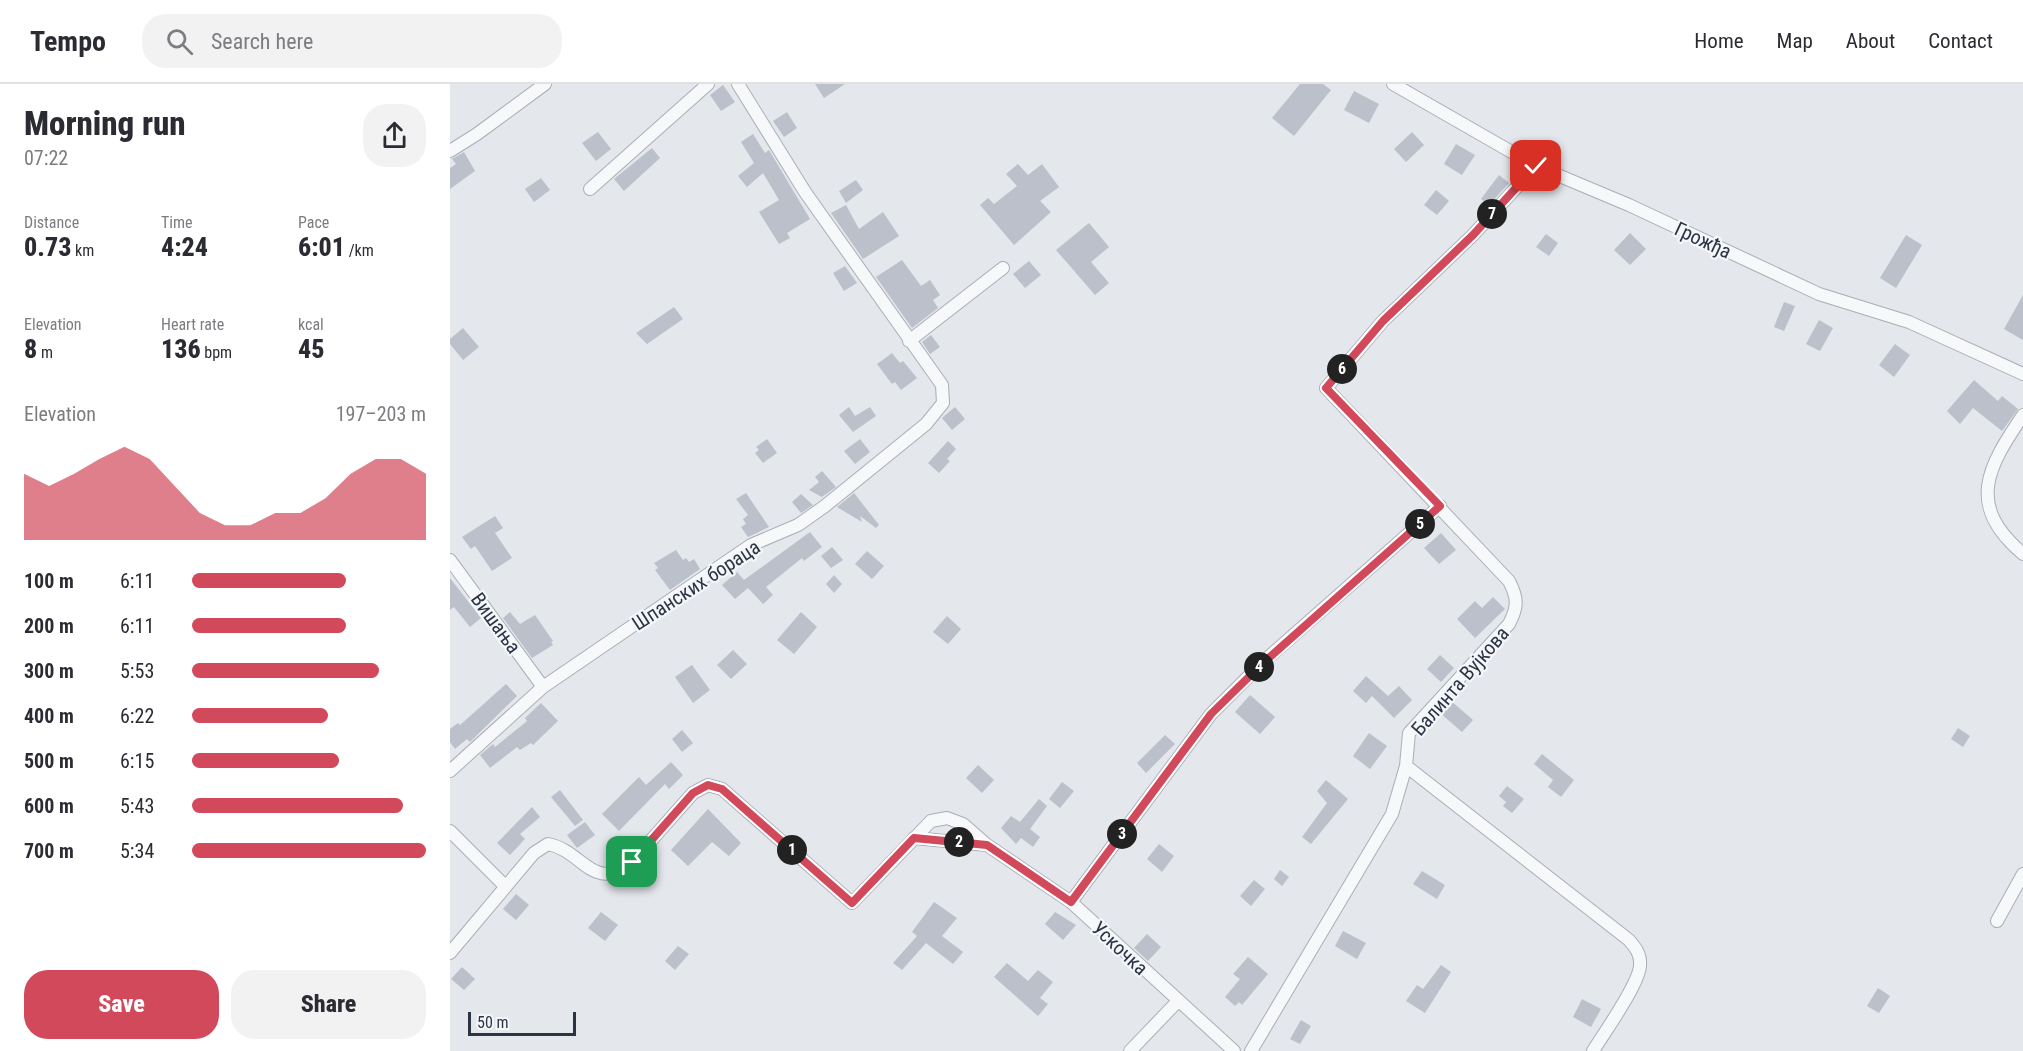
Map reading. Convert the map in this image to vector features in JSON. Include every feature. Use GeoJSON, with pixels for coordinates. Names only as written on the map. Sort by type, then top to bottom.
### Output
{"type":"FeatureCollection","features":[{"type":"Feature","properties":{"kind":"street"},"geometry":{"type":"LineString","coordinates":[[450,151],[477,135],[545,84]]}},
{"type":"Feature","properties":{"kind":"street"},"geometry":{"type":"LineString","coordinates":[[590,189],[708,84]]}},
{"type":"Feature","properties":{"kind":"street","name":"Шпанских бораца"},"geometry":{"type":"LineString","coordinates":[[450,771],[543,687],[751,545],[798,525],[926,424],[943,403],[942,385],[806,192],[738,84]]}},
{"type":"Feature","properties":{"kind":"street","name":"Грожђа"},"geometry":{"type":"LineString","coordinates":[[1394,84],[1536,166],[1629,205],[1819,294],[1909,322],[2023,374]]}},
{"type":"Feature","properties":{"kind":"street","name":"Балинта Вујкова"},"geometry":{"type":"LineString","coordinates":[[1406,766],[1409,733],[1509,624],[1516,610],[1516,595],[1509,581],[1326,388],[1383,321],[1473,235],[1536,166]]}},
{"type":"Feature","properties":{"kind":"street"},"geometry":{"type":"LineString","coordinates":[[909,341],[1002,268]]}},
{"type":"Feature","properties":{"kind":"street"},"geometry":{"type":"LineString","coordinates":[[2023,414],[2002,446],[1986,485],[1990,514],[2014,546],[2023,554]]}},
{"type":"Feature","properties":{"kind":"street"},"geometry":{"type":"LineString","coordinates":[[1071,902],[1211,714],[1263,663],[1440,506]]}},
{"type":"Feature","properties":{"kind":"street","name":"Вишања"},"geometry":{"type":"LineString","coordinates":[[450,560],[543,687]]}},
{"type":"Feature","properties":{"kind":"street"},"geometry":{"type":"LineString","coordinates":[[1251,1051],[1392,814],[1406,766],[1629,940],[1638,951],[1641,965],[1636,978],[1593,1051]]}},
{"type":"Feature","properties":{"kind":"street","name":"Ускочка"},"geometry":{"type":"LineString","coordinates":[[450,953],[534,853],[548,844],[558,846],[597,874],[620,872],[693,793],[708,785],[722,789],[852,903],[931,821],[947,818],[963,824],[987,845],[1071,902],[1234,1051]]}},
{"type":"Feature","properties":{"kind":"street"},"geometry":{"type":"LineString","coordinates":[[450,831],[505,886]]}},
{"type":"Feature","properties":{"kind":"street"},"geometry":{"type":"LineString","coordinates":[[914,838],[987,845]]}},
{"type":"Feature","properties":{"kind":"street"},"geometry":{"type":"LineString","coordinates":[[1997,921],[2023,874]]}},
{"type":"Feature","properties":{"kind":"street"},"geometry":{"type":"LineString","coordinates":[[1130,1051],[1178,1001]]}},
{"type":"Feature","properties":{"kind":"building"},"geometry":{"type":"Polygon","coordinates":[[[815,84],[845,84],[824,98],[815,84]]]}},
{"type":"Feature","properties":{"kind":"building"},"geometry":{"type":"Polygon","coordinates":[[[1300,84],[1323,84],[1331,90],[1294,136],[1272,118],[1300,84]]]}},
{"type":"Feature","properties":{"kind":"building"},"geometry":{"type":"Polygon","coordinates":[[[723,85],[735,102],[721,111],[710,95],[723,85]]]}},
{"type":"Feature","properties":{"kind":"building"},"geometry":{"type":"Polygon","coordinates":[[[1354,91],[1379,104],[1369,123],[1344,110],[1354,91]]]}},
{"type":"Feature","properties":{"kind":"building"},"geometry":{"type":"Polygon","coordinates":[[[787,112],[797,128],[784,137],[773,121],[787,112]]]}},
{"type":"Feature","properties":{"kind":"building"},"geometry":{"type":"Polygon","coordinates":[[[598,132],[611,149],[596,161],[582,143],[598,132]]]}},
{"type":"Feature","properties":{"kind":"building"},"geometry":{"type":"Polygon","coordinates":[[[1412,132],[1424,145],[1406,162],[1394,149],[1412,132]]]}},
{"type":"Feature","properties":{"kind":"building"},"geometry":{"type":"Polygon","coordinates":[[[753,134],[765,153],[769,150],[810,219],[787,233],[790,238],[779,244],[759,212],[779,200],[763,173],[747,187],[738,176],[754,163],[741,142],[753,134]]]}},
{"type":"Feature","properties":{"kind":"building"},"geometry":{"type":"Polygon","coordinates":[[[1456,144],[1475,155],[1462,175],[1444,164],[1456,144]]]}},
{"type":"Feature","properties":{"kind":"building"},"geometry":{"type":"Polygon","coordinates":[[[652,148],[660,158],[624,191],[614,179],[652,148]]]}},
{"type":"Feature","properties":{"kind":"building"},"geometry":{"type":"Polygon","coordinates":[[[464,152],[475,171],[450,189],[450,168],[456,164],[452,159],[464,152]]]}},
{"type":"Feature","properties":{"kind":"building"},"geometry":{"type":"Polygon","coordinates":[[[1018,164],[1028,175],[1042,164],[1059,187],[1040,201],[1051,212],[1014,245],[980,205],[988,198],[994,204],[1017,186],[1006,174],[1018,164]]]}},
{"type":"Feature","properties":{"kind":"building"},"geometry":{"type":"Polygon","coordinates":[[[1499,175],[1509,183],[1489,205],[1481,199],[1499,175]]]}},
{"type":"Feature","properties":{"kind":"building"},"geometry":{"type":"Polygon","coordinates":[[[541,178],[550,190],[534,202],[525,189],[541,178]]]}},
{"type":"Feature","properties":{"kind":"building"},"geometry":{"type":"Polygon","coordinates":[[[856,180],[863,190],[846,203],[839,191],[856,180]]]}},
{"type":"Feature","properties":{"kind":"building"},"geometry":{"type":"Polygon","coordinates":[[[1436,190],[1449,201],[1437,215],[1424,205],[1436,190]]]}},
{"type":"Feature","properties":{"kind":"building"},"geometry":{"type":"Polygon","coordinates":[[[846,205],[859,229],[883,212],[899,236],[863,259],[831,213],[846,205]]]}},
{"type":"Feature","properties":{"kind":"building"},"geometry":{"type":"Polygon","coordinates":[[[1089,223],[1109,247],[1091,262],[1109,283],[1095,295],[1056,250],[1089,223]]]}},
{"type":"Feature","properties":{"kind":"building"},"geometry":{"type":"Polygon","coordinates":[[[1630,233],[1646,249],[1630,265],[1614,250],[1630,233]]]}},
{"type":"Feature","properties":{"kind":"building"},"geometry":{"type":"Polygon","coordinates":[[[1546,234],[1558,243],[1549,256],[1536,247],[1546,234]]]}},
{"type":"Feature","properties":{"kind":"building"},"geometry":{"type":"Polygon","coordinates":[[[1906,235],[1922,245],[1896,288],[1880,278],[1906,235]]]}},
{"type":"Feature","properties":{"kind":"building"},"geometry":{"type":"Polygon","coordinates":[[[902,260],[921,286],[930,280],[940,295],[933,300],[938,308],[912,328],[876,277],[902,260]]]}},
{"type":"Feature","properties":{"kind":"building"},"geometry":{"type":"Polygon","coordinates":[[[1029,261],[1041,275],[1025,288],[1013,274],[1029,261]]]}},
{"type":"Feature","properties":{"kind":"building"},"geometry":{"type":"Polygon","coordinates":[[[845,266],[857,283],[844,291],[833,273],[845,266]]]}},
{"type":"Feature","properties":{"kind":"building"},"geometry":{"type":"Polygon","coordinates":[[[2023,295],[2023,340],[2004,329],[2023,295]]]}},
{"type":"Feature","properties":{"kind":"building"},"geometry":{"type":"Polygon","coordinates":[[[1784,302],[1795,306],[1784,331],[1774,327],[1784,302]]]}},
{"type":"Feature","properties":{"kind":"building"},"geometry":{"type":"Polygon","coordinates":[[[674,307],[683,319],[647,344],[636,333],[674,307]]]}},
{"type":"Feature","properties":{"kind":"building"},"geometry":{"type":"Polygon","coordinates":[[[1819,320],[1833,328],[1820,351],[1806,344],[1819,320]]]}},
{"type":"Feature","properties":{"kind":"building"},"geometry":{"type":"Polygon","coordinates":[[[463,328],[479,347],[463,360],[450,344],[450,339],[463,328]]]}},
{"type":"Feature","properties":{"kind":"building"},"geometry":{"type":"Polygon","coordinates":[[[931,335],[940,347],[930,354],[922,342],[931,335]]]}},
{"type":"Feature","properties":{"kind":"building"},"geometry":{"type":"Polygon","coordinates":[[[1895,344],[1910,355],[1894,377],[1879,365],[1895,344]]]}},
{"type":"Feature","properties":{"kind":"building"},"geometry":{"type":"Polygon","coordinates":[[[892,353],[900,363],[903,361],[917,378],[901,390],[895,382],[892,384],[877,364],[892,353]]]}},
{"type":"Feature","properties":{"kind":"building"},"geometry":{"type":"Polygon","coordinates":[[[1974,380],[1998,401],[2002,396],[2018,409],[2002,431],[1973,408],[1960,424],[1947,411],[1974,380]]]}},
{"type":"Feature","properties":{"kind":"building"},"geometry":{"type":"Polygon","coordinates":[[[849,407],[855,416],[870,407],[876,416],[853,432],[839,415],[849,407]]]}},
{"type":"Feature","properties":{"kind":"building"},"geometry":{"type":"Polygon","coordinates":[[[955,407],[965,419],[952,430],[942,418],[955,407]]]}},
{"type":"Feature","properties":{"kind":"building"},"geometry":{"type":"Polygon","coordinates":[[[767,439],[777,453],[763,463],[755,453],[759,450],[756,447],[767,439]]]}},
{"type":"Feature","properties":{"kind":"building"},"geometry":{"type":"Polygon","coordinates":[[[860,439],[870,452],[855,464],[844,451],[860,439]]]}},
{"type":"Feature","properties":{"kind":"building"},"geometry":{"type":"Polygon","coordinates":[[[948,441],[956,449],[947,459],[950,461],[939,473],[928,463],[948,441]]]}},
{"type":"Feature","properties":{"kind":"building"},"geometry":{"type":"Polygon","coordinates":[[[822,471],[836,487],[822,497],[809,490],[819,482],[815,477],[822,471]]]}},
{"type":"Feature","properties":{"kind":"building"},"geometry":{"type":"Polygon","coordinates":[[[746,493],[769,527],[748,537],[741,527],[746,524],[743,519],[748,515],[736,499],[746,493]]]}},
{"type":"Feature","properties":{"kind":"building"},"geometry":{"type":"Polygon","coordinates":[[[854,493],[879,525],[876,528],[860,516],[862,522],[837,507],[854,493]]]}},
{"type":"Feature","properties":{"kind":"building"},"geometry":{"type":"Polygon","coordinates":[[[801,494],[813,505],[801,513],[792,502],[801,494]]]}},
{"type":"Feature","properties":{"kind":"building"},"geometry":{"type":"Polygon","coordinates":[[[495,516],[503,528],[495,533],[512,558],[492,571],[475,546],[471,549],[462,537],[495,516]]]}},
{"type":"Feature","properties":{"kind":"building"},"geometry":{"type":"Polygon","coordinates":[[[810,532],[822,547],[804,561],[802,558],[766,587],[773,595],[763,604],[748,588],[735,599],[722,585],[737,572],[744,580],[810,532]]]}},
{"type":"Feature","properties":{"kind":"building"},"geometry":{"type":"Polygon","coordinates":[[[1441,533],[1456,550],[1439,564],[1424,548],[1441,533]]]}},
{"type":"Feature","properties":{"kind":"building"},"geometry":{"type":"Polygon","coordinates":[[[832,547],[843,560],[831,568],[821,556],[832,547]]]}},
{"type":"Feature","properties":{"kind":"building"},"geometry":{"type":"Polygon","coordinates":[[[676,550],[683,560],[686,558],[689,562],[694,559],[700,569],[670,590],[655,570],[658,568],[654,563],[676,550]]]}},
{"type":"Feature","properties":{"kind":"building"},"geometry":{"type":"Polygon","coordinates":[[[867,551],[884,566],[872,579],[855,564],[867,551]]]}},
{"type":"Feature","properties":{"kind":"building"},"geometry":{"type":"Polygon","coordinates":[[[834,575],[842,584],[834,593],[826,584],[834,575]]]}},
{"type":"Feature","properties":{"kind":"building"},"geometry":{"type":"Polygon","coordinates":[[[450,578],[481,618],[470,627],[454,607],[450,610],[450,578]]]}},
{"type":"Feature","properties":{"kind":"building"},"geometry":{"type":"Polygon","coordinates":[[[1493,597],[1505,609],[1475,638],[1457,619],[1475,601],[1482,608],[1493,597]]]}},
{"type":"Feature","properties":{"kind":"building"},"geometry":{"type":"Polygon","coordinates":[[[510,612],[520,624],[535,615],[553,641],[551,642],[553,645],[532,658],[503,618],[510,612]]]}},
{"type":"Feature","properties":{"kind":"building"},"geometry":{"type":"Polygon","coordinates":[[[801,612],[817,627],[794,654],[777,640],[801,612]]]}},
{"type":"Feature","properties":{"kind":"building"},"geometry":{"type":"Polygon","coordinates":[[[947,616],[961,629],[948,644],[933,632],[947,616]]]}},
{"type":"Feature","properties":{"kind":"building"},"geometry":{"type":"Polygon","coordinates":[[[733,650],[747,664],[731,679],[717,665],[733,650]]]}},
{"type":"Feature","properties":{"kind":"building"},"geometry":{"type":"Polygon","coordinates":[[[1440,655],[1454,668],[1441,682],[1427,669],[1440,655]]]}},
{"type":"Feature","properties":{"kind":"building"},"geometry":{"type":"Polygon","coordinates":[[[692,665],[710,690],[693,703],[675,677],[692,665]]]}},
{"type":"Feature","properties":{"kind":"building"},"geometry":{"type":"Polygon","coordinates":[[[1366,676],[1388,696],[1399,686],[1412,700],[1394,718],[1372,696],[1366,703],[1353,691],[1366,676]]]}},
{"type":"Feature","properties":{"kind":"building"},"geometry":{"type":"Polygon","coordinates":[[[506,684],[517,696],[470,742],[467,739],[455,749],[450,742],[450,729],[458,723],[460,725],[506,684]]]}},
{"type":"Feature","properties":{"kind":"building"},"geometry":{"type":"Polygon","coordinates":[[[1250,695],[1275,717],[1260,734],[1235,712],[1250,695]]]}},
{"type":"Feature","properties":{"kind":"building"},"geometry":{"type":"Polygon","coordinates":[[[1450,700],[1473,720],[1462,732],[1439,712],[1450,700]]]}},
{"type":"Feature","properties":{"kind":"building"},"geometry":{"type":"Polygon","coordinates":[[[541,703],[558,721],[533,745],[531,743],[520,750],[517,747],[490,768],[480,755],[493,744],[495,747],[527,721],[525,718],[541,703]]]}},
{"type":"Feature","properties":{"kind":"building"},"geometry":{"type":"Polygon","coordinates":[[[1958,728],[1970,736],[1963,747],[1951,739],[1958,728]]]}},
{"type":"Feature","properties":{"kind":"building"},"geometry":{"type":"Polygon","coordinates":[[[682,730],[693,743],[682,752],[672,739],[682,730]]]}},
{"type":"Feature","properties":{"kind":"building"},"geometry":{"type":"Polygon","coordinates":[[[1369,733],[1387,746],[1370,769],[1353,756],[1369,733]]]}},
{"type":"Feature","properties":{"kind":"building"},"geometry":{"type":"Polygon","coordinates":[[[1165,735],[1175,744],[1146,773],[1137,763],[1165,735]]]}},
{"type":"Feature","properties":{"kind":"building"},"geometry":{"type":"Polygon","coordinates":[[[1542,754],[1574,780],[1561,797],[1548,787],[1553,780],[1534,764],[1542,754]]]}},
{"type":"Feature","properties":{"kind":"building"},"geometry":{"type":"Polygon","coordinates":[[[671,762],[683,775],[669,789],[665,784],[619,831],[602,814],[639,777],[646,785],[671,762]]]}},
{"type":"Feature","properties":{"kind":"building"},"geometry":{"type":"Polygon","coordinates":[[[978,765],[994,780],[982,793],[966,778],[978,765]]]}},
{"type":"Feature","properties":{"kind":"building"},"geometry":{"type":"Polygon","coordinates":[[[1326,780],[1348,799],[1311,844],[1302,837],[1327,803],[1317,791],[1326,780]]]}},
{"type":"Feature","properties":{"kind":"building"},"geometry":{"type":"Polygon","coordinates":[[[1062,782],[1074,791],[1060,808],[1049,799],[1062,782]]]}},
{"type":"Feature","properties":{"kind":"building"},"geometry":{"type":"Polygon","coordinates":[[[1507,786],[1524,799],[1512,813],[1503,806],[1506,802],[1499,796],[1507,786]]]}},
{"type":"Feature","properties":{"kind":"building"},"geometry":{"type":"Polygon","coordinates":[[[560,790],[583,820],[575,826],[551,797],[560,790]]]}},
{"type":"Feature","properties":{"kind":"building"},"geometry":{"type":"Polygon","coordinates":[[[1039,799],[1047,806],[1030,829],[1040,837],[1033,847],[1021,838],[1016,844],[1001,828],[1011,816],[1020,822],[1039,799]]]}},
{"type":"Feature","properties":{"kind":"building"},"geometry":{"type":"Polygon","coordinates":[[[532,807],[540,817],[520,834],[525,839],[510,855],[497,843],[532,807]]]}},
{"type":"Feature","properties":{"kind":"building"},"geometry":{"type":"Polygon","coordinates":[[[708,809],[741,843],[729,856],[712,842],[688,866],[671,850],[708,809]]]}},
{"type":"Feature","properties":{"kind":"building"},"geometry":{"type":"Polygon","coordinates":[[[585,822],[595,835],[577,848],[567,835],[585,822]]]}},
{"type":"Feature","properties":{"kind":"building"},"geometry":{"type":"Polygon","coordinates":[[[1159,844],[1174,856],[1162,872],[1147,859],[1159,844]]]}},
{"type":"Feature","properties":{"kind":"building"},"geometry":{"type":"Polygon","coordinates":[[[1280,870],[1289,877],[1282,886],[1274,879],[1280,870]]]}},
{"type":"Feature","properties":{"kind":"building"},"geometry":{"type":"Polygon","coordinates":[[[1422,871],[1445,885],[1437,899],[1413,884],[1422,871]]]}},
{"type":"Feature","properties":{"kind":"building"},"geometry":{"type":"Polygon","coordinates":[[[1254,880],[1265,889],[1251,906],[1240,896],[1254,880]]]}},
{"type":"Feature","properties":{"kind":"building"},"geometry":{"type":"Polygon","coordinates":[[[516,894],[529,905],[516,920],[503,909],[516,894]]]}},
{"type":"Feature","properties":{"kind":"building"},"geometry":{"type":"Polygon","coordinates":[[[934,902],[957,918],[942,936],[963,952],[953,964],[926,943],[902,970],[893,963],[917,936],[912,932],[934,902]]]}},
{"type":"Feature","properties":{"kind":"building"},"geometry":{"type":"Polygon","coordinates":[[[601,912],[618,925],[605,941],[588,928],[601,912]]]}},
{"type":"Feature","properties":{"kind":"building"},"geometry":{"type":"Polygon","coordinates":[[[1055,912],[1076,925],[1063,940],[1045,924],[1055,912]]]}},
{"type":"Feature","properties":{"kind":"building"},"geometry":{"type":"Polygon","coordinates":[[[1343,931],[1366,943],[1357,959],[1335,946],[1343,931]]]}},
{"type":"Feature","properties":{"kind":"building"},"geometry":{"type":"Polygon","coordinates":[[[1147,934],[1161,947],[1148,961],[1134,948],[1147,934]]]}},
{"type":"Feature","properties":{"kind":"building"},"geometry":{"type":"Polygon","coordinates":[[[678,946],[689,954],[675,970],[665,961],[678,946]]]}},
{"type":"Feature","properties":{"kind":"building"},"geometry":{"type":"Polygon","coordinates":[[[1248,957],[1268,974],[1242,1005],[1239,1002],[1235,1006],[1225,997],[1240,979],[1233,974],[1248,957]]]}},
{"type":"Feature","properties":{"kind":"building"},"geometry":{"type":"Polygon","coordinates":[[[1007,963],[1028,981],[1038,970],[1053,982],[1040,998],[1048,1004],[1038,1016],[994,977],[1007,963]]]}},
{"type":"Feature","properties":{"kind":"building"},"geometry":{"type":"Polygon","coordinates":[[[1441,965],[1451,972],[1425,1013],[1406,1001],[1417,985],[1423,989],[1441,965]]]}},
{"type":"Feature","properties":{"kind":"building"},"geometry":{"type":"Polygon","coordinates":[[[462,967],[475,979],[464,990],[451,979],[462,967]]]}},
{"type":"Feature","properties":{"kind":"building"},"geometry":{"type":"Polygon","coordinates":[[[1878,988],[1890,996],[1879,1013],[1867,1006],[1878,988]]]}},
{"type":"Feature","properties":{"kind":"building"},"geometry":{"type":"Polygon","coordinates":[[[1582,999],[1601,1009],[1591,1027],[1573,1017],[1582,999]]]}},
{"type":"Feature","properties":{"kind":"building"},"geometry":{"type":"Polygon","coordinates":[[[1301,1020],[1311,1026],[1300,1044],[1290,1039],[1301,1020]]]}},
{"type":"Feature","properties":{"kind":"route"},"geometry":{"type":"LineString","coordinates":[[632,862],[693,793],[708,785],[722,789],[852,903],[914,838],[987,845],[1071,902],[1211,714],[1263,663],[1440,506],[1326,388],[1383,321],[1473,235],[1536,166]]}}]}
